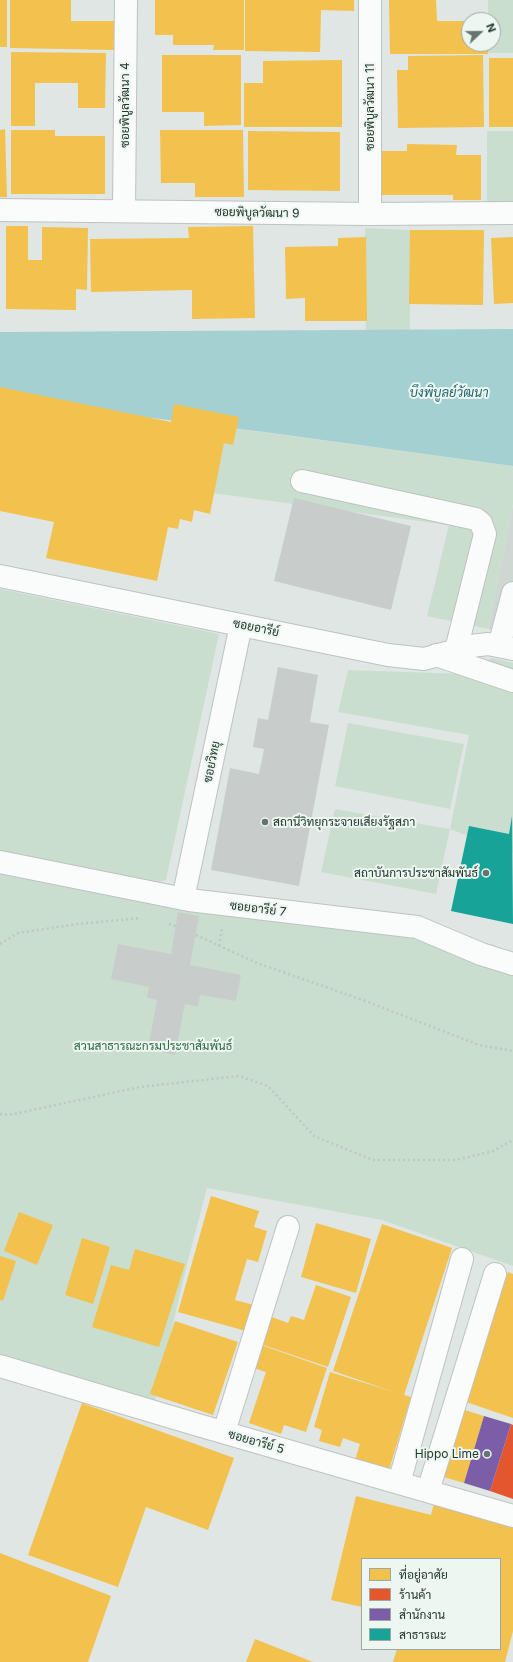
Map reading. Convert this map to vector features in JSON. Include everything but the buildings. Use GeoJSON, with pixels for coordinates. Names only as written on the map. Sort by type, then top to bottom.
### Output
{"type":"FeatureCollection","features":[{"type":"Feature","properties":{"kind":"street","name":"ซอยพิบูลวัฒนา 4"},"geometry":{"type":"LineString","coordinates":[[124,211],[126,0]]}},
{"type":"Feature","properties":{"kind":"street","name":"ซอยพิบูลวัฒนา 11"},"geometry":{"type":"LineString","coordinates":[[370,0],[370,214]]}},
{"type":"Feature","properties":{"kind":"street","name":"ซอยพิบูลวัฒนา 9"},"geometry":{"type":"LineString","coordinates":[[0,210],[370,214],[513,213]]}},
{"type":"Feature","properties":{"kind":"street"},"geometry":{"type":"LineString","coordinates":[[302,481],[476,519],[481,523],[485,534],[446,652],[513,681]]}},
{"type":"Feature","properties":{"kind":"street","name":"ซอยอารีย์"},"geometry":{"type":"LineString","coordinates":[[0,576],[388,655],[424,659],[476,645],[488,644],[506,648]]}},
{"type":"Feature","properties":{"kind":"street"},"geometry":{"type":"LineString","coordinates":[[506,648],[512,604]]}},
{"type":"Feature","properties":{"kind":"street","name":"ซอยวิทยุ"},"geometry":{"type":"LineString","coordinates":[[183,899],[241,625]]}},
{"type":"Feature","properties":{"kind":"street","name":"ซอยอารีย์ 7"},"geometry":{"type":"LineString","coordinates":[[0,862],[183,899],[417,927],[481,954],[513,964]]}},
{"type":"Feature","properties":{"kind":"street"},"geometry":{"type":"LineString","coordinates":[[224,1432],[288,1227]]}},
{"type":"Feature","properties":{"kind":"street"},"geometry":{"type":"LineString","coordinates":[[399,1483],[462,1259]]}},
{"type":"Feature","properties":{"kind":"street"},"geometry":{"type":"LineString","coordinates":[[428,1491],[495,1274]]}},
{"type":"Feature","properties":{"kind":"street","name":"ซอยอารีย์ 5"},"geometry":{"type":"LineString","coordinates":[[0,1366],[513,1516]]}},
{"type":"Feature","properties":{"kind":"path"},"geometry":{"type":"LineString","coordinates":[[0,944],[18,933],[78,924],[143,918]]}},
{"type":"Feature","properties":{"kind":"path"},"geometry":{"type":"LineString","coordinates":[[163,921],[176,926]]}},
{"type":"Feature","properties":{"kind":"path"},"geometry":{"type":"LineString","coordinates":[[196,935],[256,963],[364,1000],[480,1045],[513,1051]]}},
{"type":"Feature","properties":{"kind":"path"},"geometry":{"type":"LineString","coordinates":[[0,1114],[9,1115],[140,1088],[239,1076],[268,1086],[314,1136],[373,1160],[456,1160],[492,1151],[513,1140]]}},
{"type":"Feature","properties":{"kind":"shaded area"},"geometry":{"type":"Polygon","coordinates":[[[513,505],[513,634],[488,629],[513,505]]]}},
{"type":"Feature","properties":{"kind":"green space"},"geometry":{"type":"Polygon","coordinates":[[[488,0],[513,0],[513,53],[488,53],[501,52],[501,12],[488,12],[488,0]]]}},
{"type":"Feature","properties":{"kind":"green space"},"geometry":{"type":"Polygon","coordinates":[[[487,131],[513,131],[513,202],[487,202],[487,131]]]}},
{"type":"Feature","properties":{"kind":"green space"},"geometry":{"type":"Polygon","coordinates":[[[365,228],[410,230],[410,330],[366,330],[365,228]]]}},
{"type":"Feature","properties":{"kind":"green space"},"geometry":{"type":"Polygon","coordinates":[[[225,427],[513,466],[513,505],[488,629],[427,616],[449,525],[205,492],[225,427]]]}},
{"type":"Feature","properties":{"kind":"green space"},"geometry":{"type":"Polygon","coordinates":[[[0,589],[219,634],[166,880],[149,885],[0,852],[0,589]]]}},
{"type":"Feature","properties":{"kind":"green space"},"geometry":{"type":"Polygon","coordinates":[[[492,658],[513,663],[513,853],[450,829],[469,735],[338,712],[348,670],[464,674],[492,658]]]}},
{"type":"Feature","properties":{"kind":"green space"},"geometry":{"type":"Polygon","coordinates":[[[348,723],[464,744],[450,809],[335,786],[348,723]]]}},
{"type":"Feature","properties":{"kind":"green space"},"geometry":{"type":"Polygon","coordinates":[[[335,809],[450,829],[436,894],[321,872],[335,809]]]}},
{"type":"Feature","properties":{"kind":"green space","name":"สวนสาธารณะกรมประชาสัมพันธ์"},"geometry":{"type":"Polygon","coordinates":[[[0,864],[418,938],[513,973],[513,1266],[382,1220],[207,1188],[187,1264],[154,1405],[0,1355],[0,864]]]}},
{"type":"Feature","properties":{"kind":"water","name":"บึงพิบูลย์วัฒนา"},"geometry":{"type":"Polygon","coordinates":[[[513,329],[513,466],[264,432],[0,399],[0,332],[513,329]]]}},
{"type":"Feature","properties":{"kind":"place","name":"สถานีวิทยุกระจายเสียงรัฐสภา"},"geometry":{"type":"Point","coordinates":[265,822]}},
{"type":"Feature","properties":{"kind":"place","name":"สถาบันการประชาสัมพันธ์"},"geometry":{"type":"Point","coordinates":[486,873]}},
{"type":"Feature","properties":{"kind":"place","name":"Hippo Lime"},"geometry":{"type":"Point","coordinates":[487,1454]}}]}
